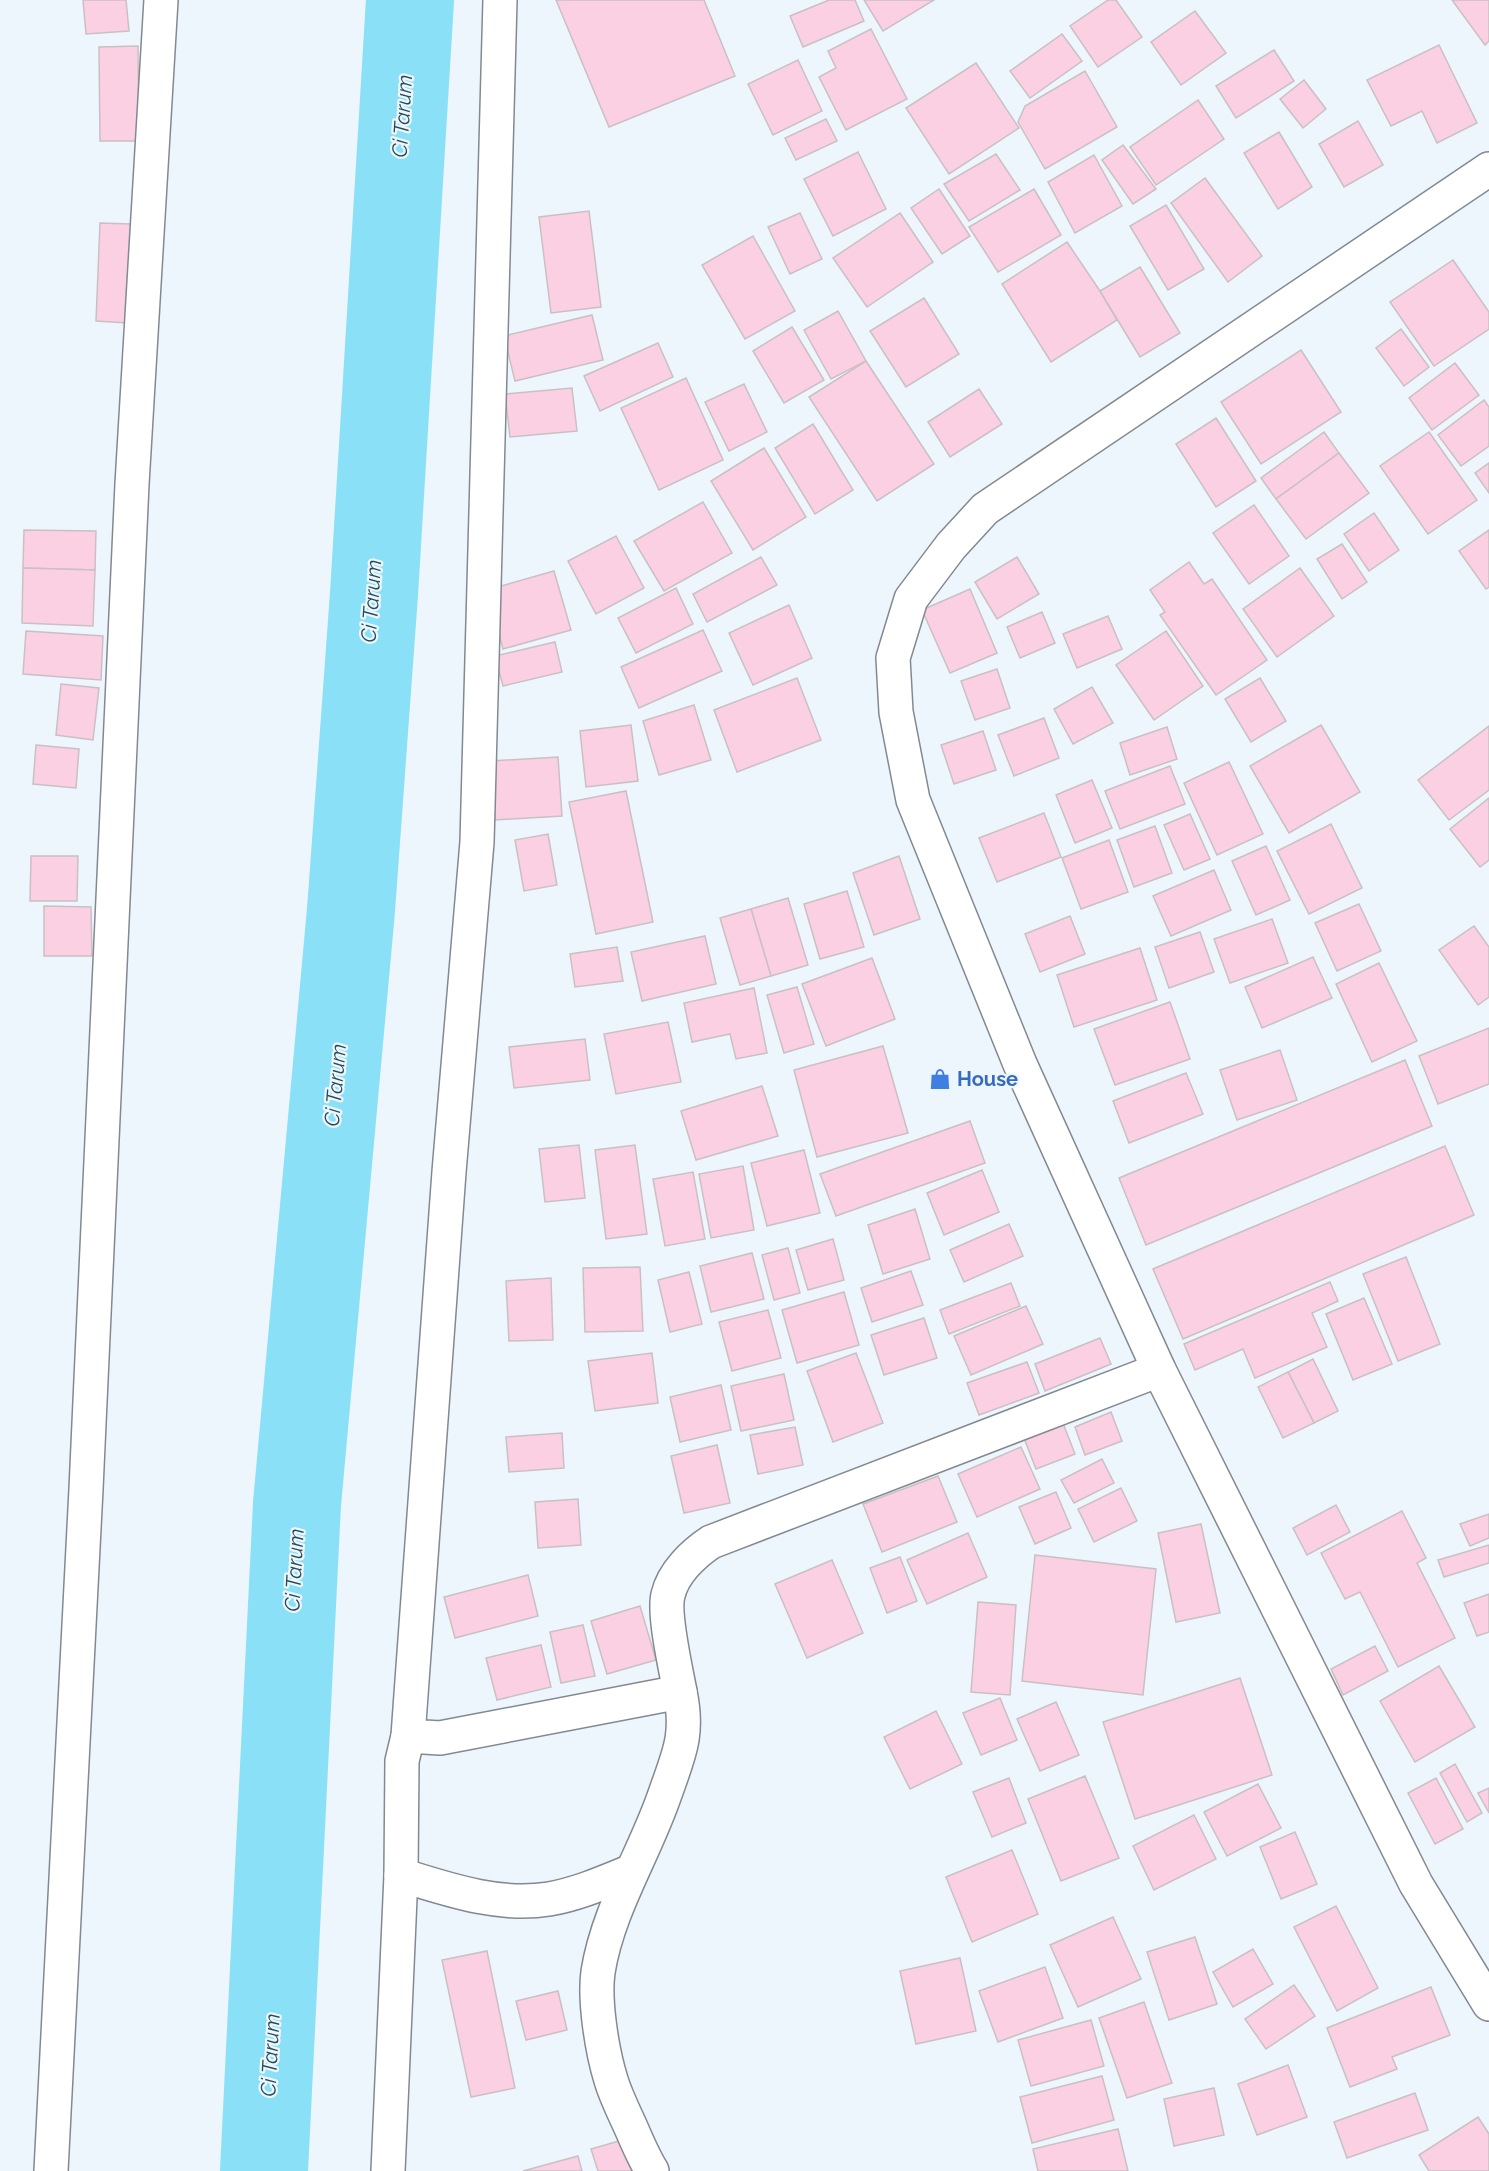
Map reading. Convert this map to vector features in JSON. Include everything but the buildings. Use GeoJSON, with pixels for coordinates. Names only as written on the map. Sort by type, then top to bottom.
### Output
{"type":"FeatureCollection","features":[{"type":"Feature","properties":{"kind":"street"},"geometry":{"type":"LineString","coordinates":[[51,2171],[86,1489],[132,484],[161,0]]}},
{"type":"Feature","properties":{"kind":"street"},"geometry":{"type":"LineString","coordinates":[[388,2171],[401,1875],[402,1761],[408,1736],[449,1172],[477,842],[500,0]]}},
{"type":"Feature","properties":{"kind":"street"},"geometry":{"type":"LineString","coordinates":[[1489,169],[985,509],[951,546],[911,599],[893,658],[896,712],[913,800],[1020,1064],[1159,1370],[1416,1884],[1489,2004]]}},
{"type":"Feature","properties":{"kind":"street"},"geometry":{"type":"LineString","coordinates":[[652,2171],[611,2080],[597,2007],[598,1972],[610,1930],[632,1871],[660,1810],[682,1744],[685,1721],[667,1615],[667,1596],[672,1584],[697,1552],[711,1542],[1159,1370]]}},
{"type":"Feature","properties":{"kind":"street"},"geometry":{"type":"LineString","coordinates":[[408,1736],[440,1738],[680,1692]]}},
{"type":"Feature","properties":{"kind":"street"},"geometry":{"type":"LineString","coordinates":[[401,1875],[454,1892],[522,1901],[550,1899],[583,1891],[632,1871]]}},
{"type":"Feature","properties":{"kind":"waterway","name":"Ci Tarum"},"geometry":{"type":"LineString","coordinates":[[264,2171],[297,1504],[351,910],[374,594],[410,0]]}},
{"type":"Feature","properties":{"kind":"place","name":"House"},"geometry":{"type":"Point","coordinates":[940,1079]}}]}
